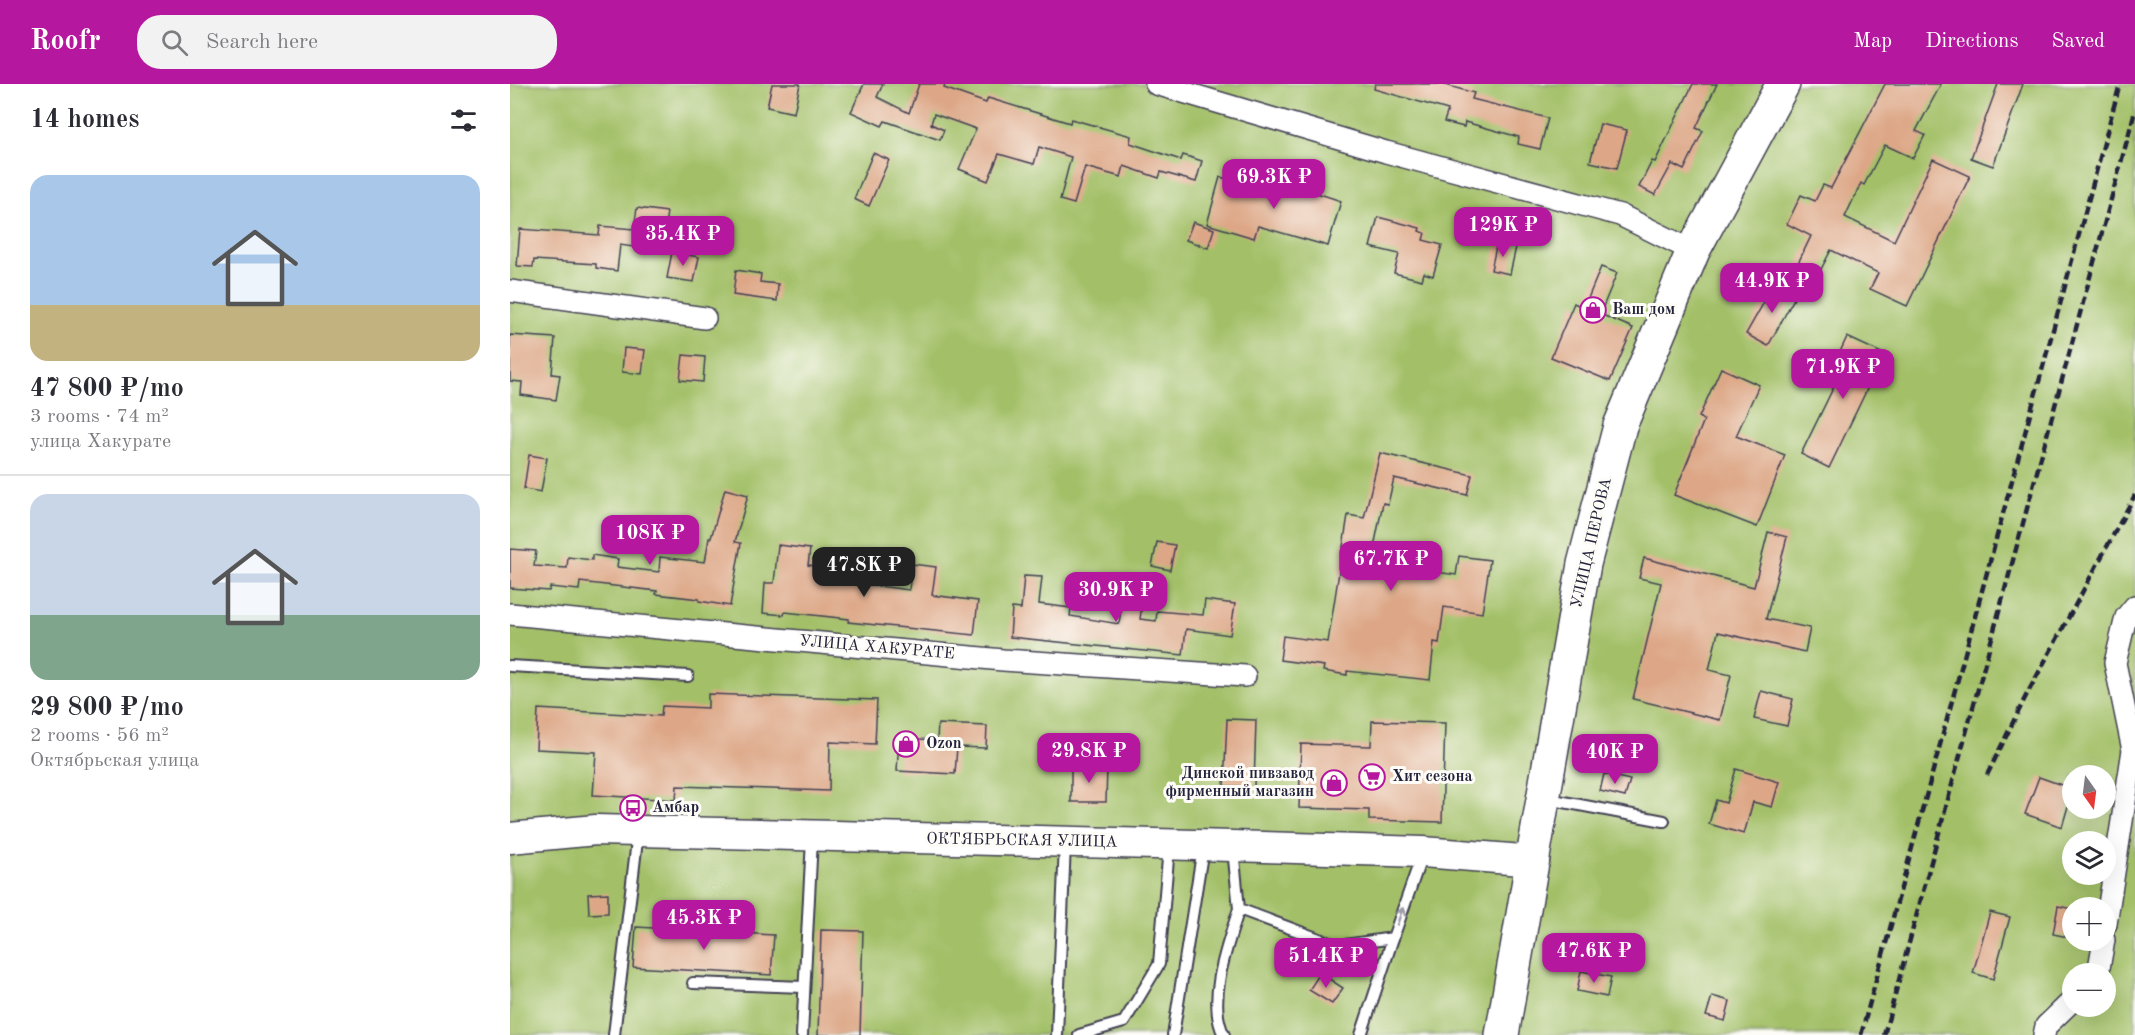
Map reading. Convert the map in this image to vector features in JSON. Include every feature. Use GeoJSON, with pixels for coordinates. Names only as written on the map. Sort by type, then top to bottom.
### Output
{"type":"FeatureCollection","features":[{"type":"Feature","properties":{"kind":"highway","name":"УЛИЦА ПЕРОВА"},"geometry":{"type":"LineString","coordinates":[[1502,1035],[1584,564],[1620,426],[1693,251],[1783,84]]}},
{"type":"Feature","properties":{"kind":"main road","name":"ОКТЯБРЬСКАЯ УЛИЦА"},"geometry":{"type":"LineString","coordinates":[[510,838],[596,830],[1423,852],[1534,861]]}},
{"type":"Feature","properties":{"kind":"street"},"geometry":{"type":"LineString","coordinates":[[1156,84],[1386,152],[1620,215],[1693,251]]}},
{"type":"Feature","properties":{"kind":"street"},"geometry":{"type":"LineString","coordinates":[[510,291],[705,318]]}},
{"type":"Feature","properties":{"kind":"street"},"geometry":{"type":"LineString","coordinates":[[2110,897],[2133,750],[2115,663],[2126,617],[2135,606]]}},
{"type":"Feature","properties":{"kind":"street","name":"УЛИЦА ХАКУРАТЕ"},"geometry":{"type":"LineString","coordinates":[[510,614],[1004,660],[1245,676]]}},
{"type":"Feature","properties":{"kind":"street"},"geometry":{"type":"LineString","coordinates":[[2044,1035],[2046,1026],[2062,1011]]}},
{"type":"Feature","properties":{"kind":"lane"},"geometry":{"type":"LineString","coordinates":[[510,666],[688,676]]}},
{"type":"Feature","properties":{"kind":"lane"},"geometry":{"type":"LineString","coordinates":[[1544,799],[1664,821]]}},
{"type":"Feature","properties":{"kind":"lane"},"geometry":{"type":"LineString","coordinates":[[614,1035],[638,831]]}},
{"type":"Feature","properties":{"kind":"lane"},"geometry":{"type":"LineString","coordinates":[[802,1035],[813,835]]}},
{"type":"Feature","properties":{"kind":"lane"},"geometry":{"type":"LineString","coordinates":[[1057,1035],[1066,842]]}},
{"type":"Feature","properties":{"kind":"lane"},"geometry":{"type":"LineString","coordinates":[[1079,1035],[1124,1022],[1159,964],[1169,844]]}},
{"type":"Feature","properties":{"kind":"lane"},"geometry":{"type":"LineString","coordinates":[[1173,1035],[1203,845]]}},
{"type":"Feature","properties":{"kind":"lane"},"geometry":{"type":"LineString","coordinates":[[1224,1035],[1218,1023],[1222,965],[1239,909],[1233,846]]}},
{"type":"Feature","properties":{"kind":"lane"},"geometry":{"type":"LineString","coordinates":[[1361,1035],[1423,852]]}},
{"type":"Feature","properties":{"kind":"lane"},"geometry":{"type":"LineString","coordinates":[[1239,909],[1338,946],[1393,938]]}},
{"type":"Feature","properties":{"kind":"lane"},"geometry":{"type":"LineString","coordinates":[[693,983],[804,987]]}},
{"type":"Feature","properties":{"kind":"green space"},"geometry":{"type":"Polygon","coordinates":[[[510,84],[2135,84],[2135,1035],[510,1035],[510,84]]]}},
{"type":"Feature","properties":{"kind":"building"},"geometry":{"type":"Polygon","coordinates":[[[772,84],[800,84],[794,113],[767,107],[772,84]]]}},
{"type":"Feature","properties":{"kind":"building"},"geometry":{"type":"Polygon","coordinates":[[[864,84],[883,84],[877,97],[909,113],[919,84],[945,84],[944,88],[986,103],[988,98],[1070,123],[1071,119],[1131,136],[1130,143],[1181,160],[1183,155],[1202,161],[1196,182],[1161,172],[1159,178],[1124,166],[1121,177],[1085,167],[1074,204],[1060,200],[1071,157],[1039,147],[1034,164],[999,154],[988,181],[959,169],[976,129],[934,114],[931,124],[944,130],[940,140],[885,121],[882,126],[851,112],[864,84]]]}},
{"type":"Feature","properties":{"kind":"building"},"geometry":{"type":"Polygon","coordinates":[[[1375,84],[1442,84],[1474,93],[1472,99],[1548,118],[1540,149],[1518,144],[1519,137],[1465,122],[1464,127],[1444,122],[1448,110],[1374,89],[1375,84]]]}},
{"type":"Feature","properties":{"kind":"building"},"geometry":{"type":"Polygon","coordinates":[[[1693,84],[1717,84],[1696,128],[1703,131],[1684,170],[1672,164],[1655,195],[1639,187],[1652,161],[1655,162],[1693,84]]]}},
{"type":"Feature","properties":{"kind":"building"},"geometry":{"type":"Polygon","coordinates":[[[1885,84],[1941,84],[1916,131],[1925,135],[1913,158],[1885,145],[1864,185],[1861,183],[1845,217],[1894,241],[1933,159],[1970,176],[1907,306],[1870,289],[1878,273],[1831,250],[1817,277],[1813,276],[1807,288],[1790,280],[1811,236],[1787,224],[1801,195],[1815,201],[1823,185],[1831,188],[1885,84]]]}},
{"type":"Feature","properties":{"kind":"building"},"geometry":{"type":"Polygon","coordinates":[[[1998,84],[2023,84],[1993,166],[1971,158],[1998,84]]]}},
{"type":"Feature","properties":{"kind":"building"},"geometry":{"type":"Polygon","coordinates":[[[1600,124],[1627,130],[1617,168],[1590,162],[1600,124]]]}},
{"type":"Feature","properties":{"kind":"building"},"geometry":{"type":"Polygon","coordinates":[[[873,153],[889,160],[869,206],[854,199],[873,153]]]}},
{"type":"Feature","properties":{"kind":"building"},"geometry":{"type":"Polygon","coordinates":[[[1259,174],[1341,201],[1328,246],[1258,226],[1254,238],[1207,224],[1220,177],[1255,187],[1259,174]]]}},
{"type":"Feature","properties":{"kind":"building"},"geometry":{"type":"Polygon","coordinates":[[[637,208],[667,212],[661,251],[620,245],[617,271],[596,268],[596,264],[534,260],[533,267],[517,266],[520,229],[599,235],[600,226],[634,229],[637,208]]]}},
{"type":"Feature","properties":{"kind":"building"},"geometry":{"type":"Polygon","coordinates":[[[1378,217],[1420,228],[1419,231],[1425,233],[1423,240],[1442,245],[1433,276],[1424,273],[1422,280],[1394,273],[1399,254],[1370,247],[1378,217]]]}},
{"type":"Feature","properties":{"kind":"building"},"geometry":{"type":"Polygon","coordinates":[[[1193,222],[1214,229],[1208,248],[1186,240],[1193,222]]]}},
{"type":"Feature","properties":{"kind":"building"},"geometry":{"type":"Polygon","coordinates":[[[1497,242],[1516,247],[1510,274],[1491,270],[1497,242]]]}},
{"type":"Feature","properties":{"kind":"building"},"geometry":{"type":"Polygon","coordinates":[[[672,252],[699,257],[694,282],[667,278],[672,252]]]}},
{"type":"Feature","properties":{"kind":"building"},"geometry":{"type":"Polygon","coordinates":[[[1601,267],[1617,273],[1600,314],[1633,328],[1610,381],[1551,357],[1574,303],[1584,308],[1601,267]]]}},
{"type":"Feature","properties":{"kind":"building"},"geometry":{"type":"Polygon","coordinates":[[[736,270],[761,274],[760,282],[778,284],[777,301],[733,295],[736,270]]]}},
{"type":"Feature","properties":{"kind":"building"},"geometry":{"type":"Polygon","coordinates":[[[1776,281],[1797,293],[1768,346],[1746,334],[1776,281]]]}},
{"type":"Feature","properties":{"kind":"building"},"geometry":{"type":"Polygon","coordinates":[[[510,335],[555,338],[552,374],[560,375],[556,400],[521,395],[522,382],[510,381],[510,335]]]}},
{"type":"Feature","properties":{"kind":"building"},"geometry":{"type":"Polygon","coordinates":[[[1847,337],[1884,354],[1829,468],[1801,454],[1839,376],[1831,371],[1847,337]]]}},
{"type":"Feature","properties":{"kind":"building"},"geometry":{"type":"Polygon","coordinates":[[[624,348],[645,350],[642,374],[622,372],[624,348]]]}},
{"type":"Feature","properties":{"kind":"building"},"geometry":{"type":"Polygon","coordinates":[[[683,355],[705,357],[703,382],[680,380],[683,355]]]}},
{"type":"Feature","properties":{"kind":"building"},"geometry":{"type":"Polygon","coordinates":[[[1721,368],[1759,385],[1736,436],[1785,455],[1757,527],[1674,495],[1704,420],[1699,417],[1721,368]]]}},
{"type":"Feature","properties":{"kind":"building"},"geometry":{"type":"Polygon","coordinates":[[[1380,453],[1472,475],[1467,495],[1394,478],[1388,504],[1383,503],[1371,562],[1456,575],[1459,556],[1490,560],[1482,613],[1444,607],[1439,643],[1434,642],[1430,680],[1347,671],[1347,675],[1323,671],[1324,666],[1280,660],[1283,636],[1328,642],[1348,515],[1364,518],[1380,453]]]}},
{"type":"Feature","properties":{"kind":"building"},"geometry":{"type":"Polygon","coordinates":[[[529,455],[547,458],[541,492],[524,489],[529,455]]]}},
{"type":"Feature","properties":{"kind":"building"},"geometry":{"type":"Polygon","coordinates":[[[725,489],[748,495],[735,542],[741,543],[730,606],[699,601],[699,599],[656,594],[657,591],[580,582],[579,590],[550,587],[549,591],[510,588],[510,549],[536,551],[534,566],[567,568],[568,557],[592,560],[592,555],[618,559],[617,567],[659,572],[660,557],[705,562],[709,538],[711,538],[725,489]]]}},
{"type":"Feature","properties":{"kind":"building"},"geometry":{"type":"Polygon","coordinates":[[[1768,532],[1787,537],[1766,619],[1810,628],[1805,652],[1718,632],[1709,670],[1731,675],[1720,720],[1633,699],[1661,583],[1639,578],[1644,558],[1754,587],[1768,532]]]}},
{"type":"Feature","properties":{"kind":"building"},"geometry":{"type":"Polygon","coordinates":[[[1157,542],[1175,545],[1170,570],[1152,566],[1157,542]]]}},
{"type":"Feature","properties":{"kind":"building"},"geometry":{"type":"Polygon","coordinates":[[[778,545],[810,549],[808,565],[834,568],[832,580],[909,590],[912,564],[936,567],[932,595],[978,601],[974,635],[848,622],[849,619],[785,612],[784,615],[763,613],[765,583],[774,583],[778,545]]]}},
{"type":"Feature","properties":{"kind":"building"},"geometry":{"type":"Polygon","coordinates":[[[1024,576],[1042,577],[1039,604],[1071,608],[1070,616],[1119,624],[1125,581],[1145,584],[1140,619],[1156,621],[1157,611],[1203,615],[1205,600],[1235,604],[1230,635],[1186,629],[1183,655],[1010,637],[1012,608],[1021,609],[1024,576]]]}},
{"type":"Feature","properties":{"kind":"building"},"geometry":{"type":"Polygon","coordinates":[[[1761,691],[1793,699],[1787,726],[1754,719],[1761,691]]]}},
{"type":"Feature","properties":{"kind":"building"},"geometry":{"type":"Polygon","coordinates":[[[708,694],[877,700],[875,744],[830,742],[829,791],[677,786],[676,800],[593,795],[596,752],[536,749],[538,709],[661,716],[662,706],[708,708],[708,694]]]}},
{"type":"Feature","properties":{"kind":"building"},"geometry":{"type":"Polygon","coordinates":[[[1227,719],[1256,720],[1254,787],[1224,786],[1227,719]]]}},
{"type":"Feature","properties":{"kind":"building","name":"Хит сезона"},"geometry":{"type":"Polygon","coordinates":[[[1372,721],[1445,723],[1442,822],[1369,820],[1369,810],[1299,808],[1301,744],[1371,746],[1372,721]]]}},
{"type":"Feature","properties":{"kind":"building"},"geometry":{"type":"Polygon","coordinates":[[[938,724],[987,726],[986,748],[957,747],[955,774],[897,771],[899,738],[937,740],[938,724]]]}},
{"type":"Feature","properties":{"kind":"building"},"geometry":{"type":"Polygon","coordinates":[[[1071,766],[1107,767],[1106,802],[1071,802],[1071,766]]]}},
{"type":"Feature","properties":{"kind":"building"},"geometry":{"type":"Polygon","coordinates":[[[1736,769],[1779,782],[1772,807],[1753,802],[1744,834],[1709,824],[1716,800],[1726,803],[1736,769]]]}},
{"type":"Feature","properties":{"kind":"building"},"geometry":{"type":"Polygon","coordinates":[[[1604,774],[1630,780],[1625,797],[1600,791],[1604,774]]]}},
{"type":"Feature","properties":{"kind":"building"},"geometry":{"type":"Polygon","coordinates":[[[2039,777],[2062,785],[2062,819],[2064,819],[2062,827],[2025,814],[2039,777]]]}},
{"type":"Feature","properties":{"kind":"building"},"geometry":{"type":"Polygon","coordinates":[[[608,893],[608,913],[589,914],[588,894],[608,893]]]}},
{"type":"Feature","properties":{"kind":"building"},"geometry":{"type":"Polygon","coordinates":[[[2058,906],[2062,907],[2062,936],[2053,934],[2058,906]]]}},
{"type":"Feature","properties":{"kind":"building"},"geometry":{"type":"Polygon","coordinates":[[[1990,912],[2010,917],[1993,979],[1973,973],[1990,912]]]}},
{"type":"Feature","properties":{"kind":"building"},"geometry":{"type":"Polygon","coordinates":[[[636,927],[774,935],[771,975],[633,967],[636,927]]]}},
{"type":"Feature","properties":{"kind":"building"},"geometry":{"type":"Polygon","coordinates":[[[821,930],[863,931],[860,1035],[818,1035],[821,930]]]}},
{"type":"Feature","properties":{"kind":"building"},"geometry":{"type":"Polygon","coordinates":[[[1581,971],[1611,977],[1607,997],[1577,991],[1581,971]]]}},
{"type":"Feature","properties":{"kind":"building"},"geometry":{"type":"Polygon","coordinates":[[[1320,973],[1343,988],[1332,1004],[1309,990],[1320,973]]]}},
{"type":"Feature","properties":{"kind":"building"},"geometry":{"type":"Polygon","coordinates":[[[1712,996],[1730,1001],[1725,1021],[1706,1016],[1712,996]]]}},
{"type":"Feature","properties":{"kind":"railway"},"geometry":{"type":"LineString","coordinates":[[1861,1035],[2120,84]]}},
{"type":"Feature","properties":{"kind":"railway"},"geometry":{"type":"LineString","coordinates":[[1884,1035],[2135,111]]}},
{"type":"Feature","properties":{"kind":"railway"},"geometry":{"type":"LineString","coordinates":[[1987,775],[2026,696],[2135,495]]}},
{"type":"Feature","properties":{"kind":"place","name":"Ваш дом"},"geometry":{"type":"Point","coordinates":[1593,310]}},
{"type":"Feature","properties":{"kind":"place","name":"Ozon"},"geometry":{"type":"Point","coordinates":[906,744]}},
{"type":"Feature","properties":{"kind":"place","name":"Хит сезона"},"geometry":{"type":"Point","coordinates":[1372,777]}},
{"type":"Feature","properties":{"kind":"place","name":"Динской пивзавод фирменный магазин"},"geometry":{"type":"Point","coordinates":[1334,783]}},
{"type":"Feature","properties":{"kind":"place","name":"Амбар"},"geometry":{"type":"Point","coordinates":[633,808]}}]}
